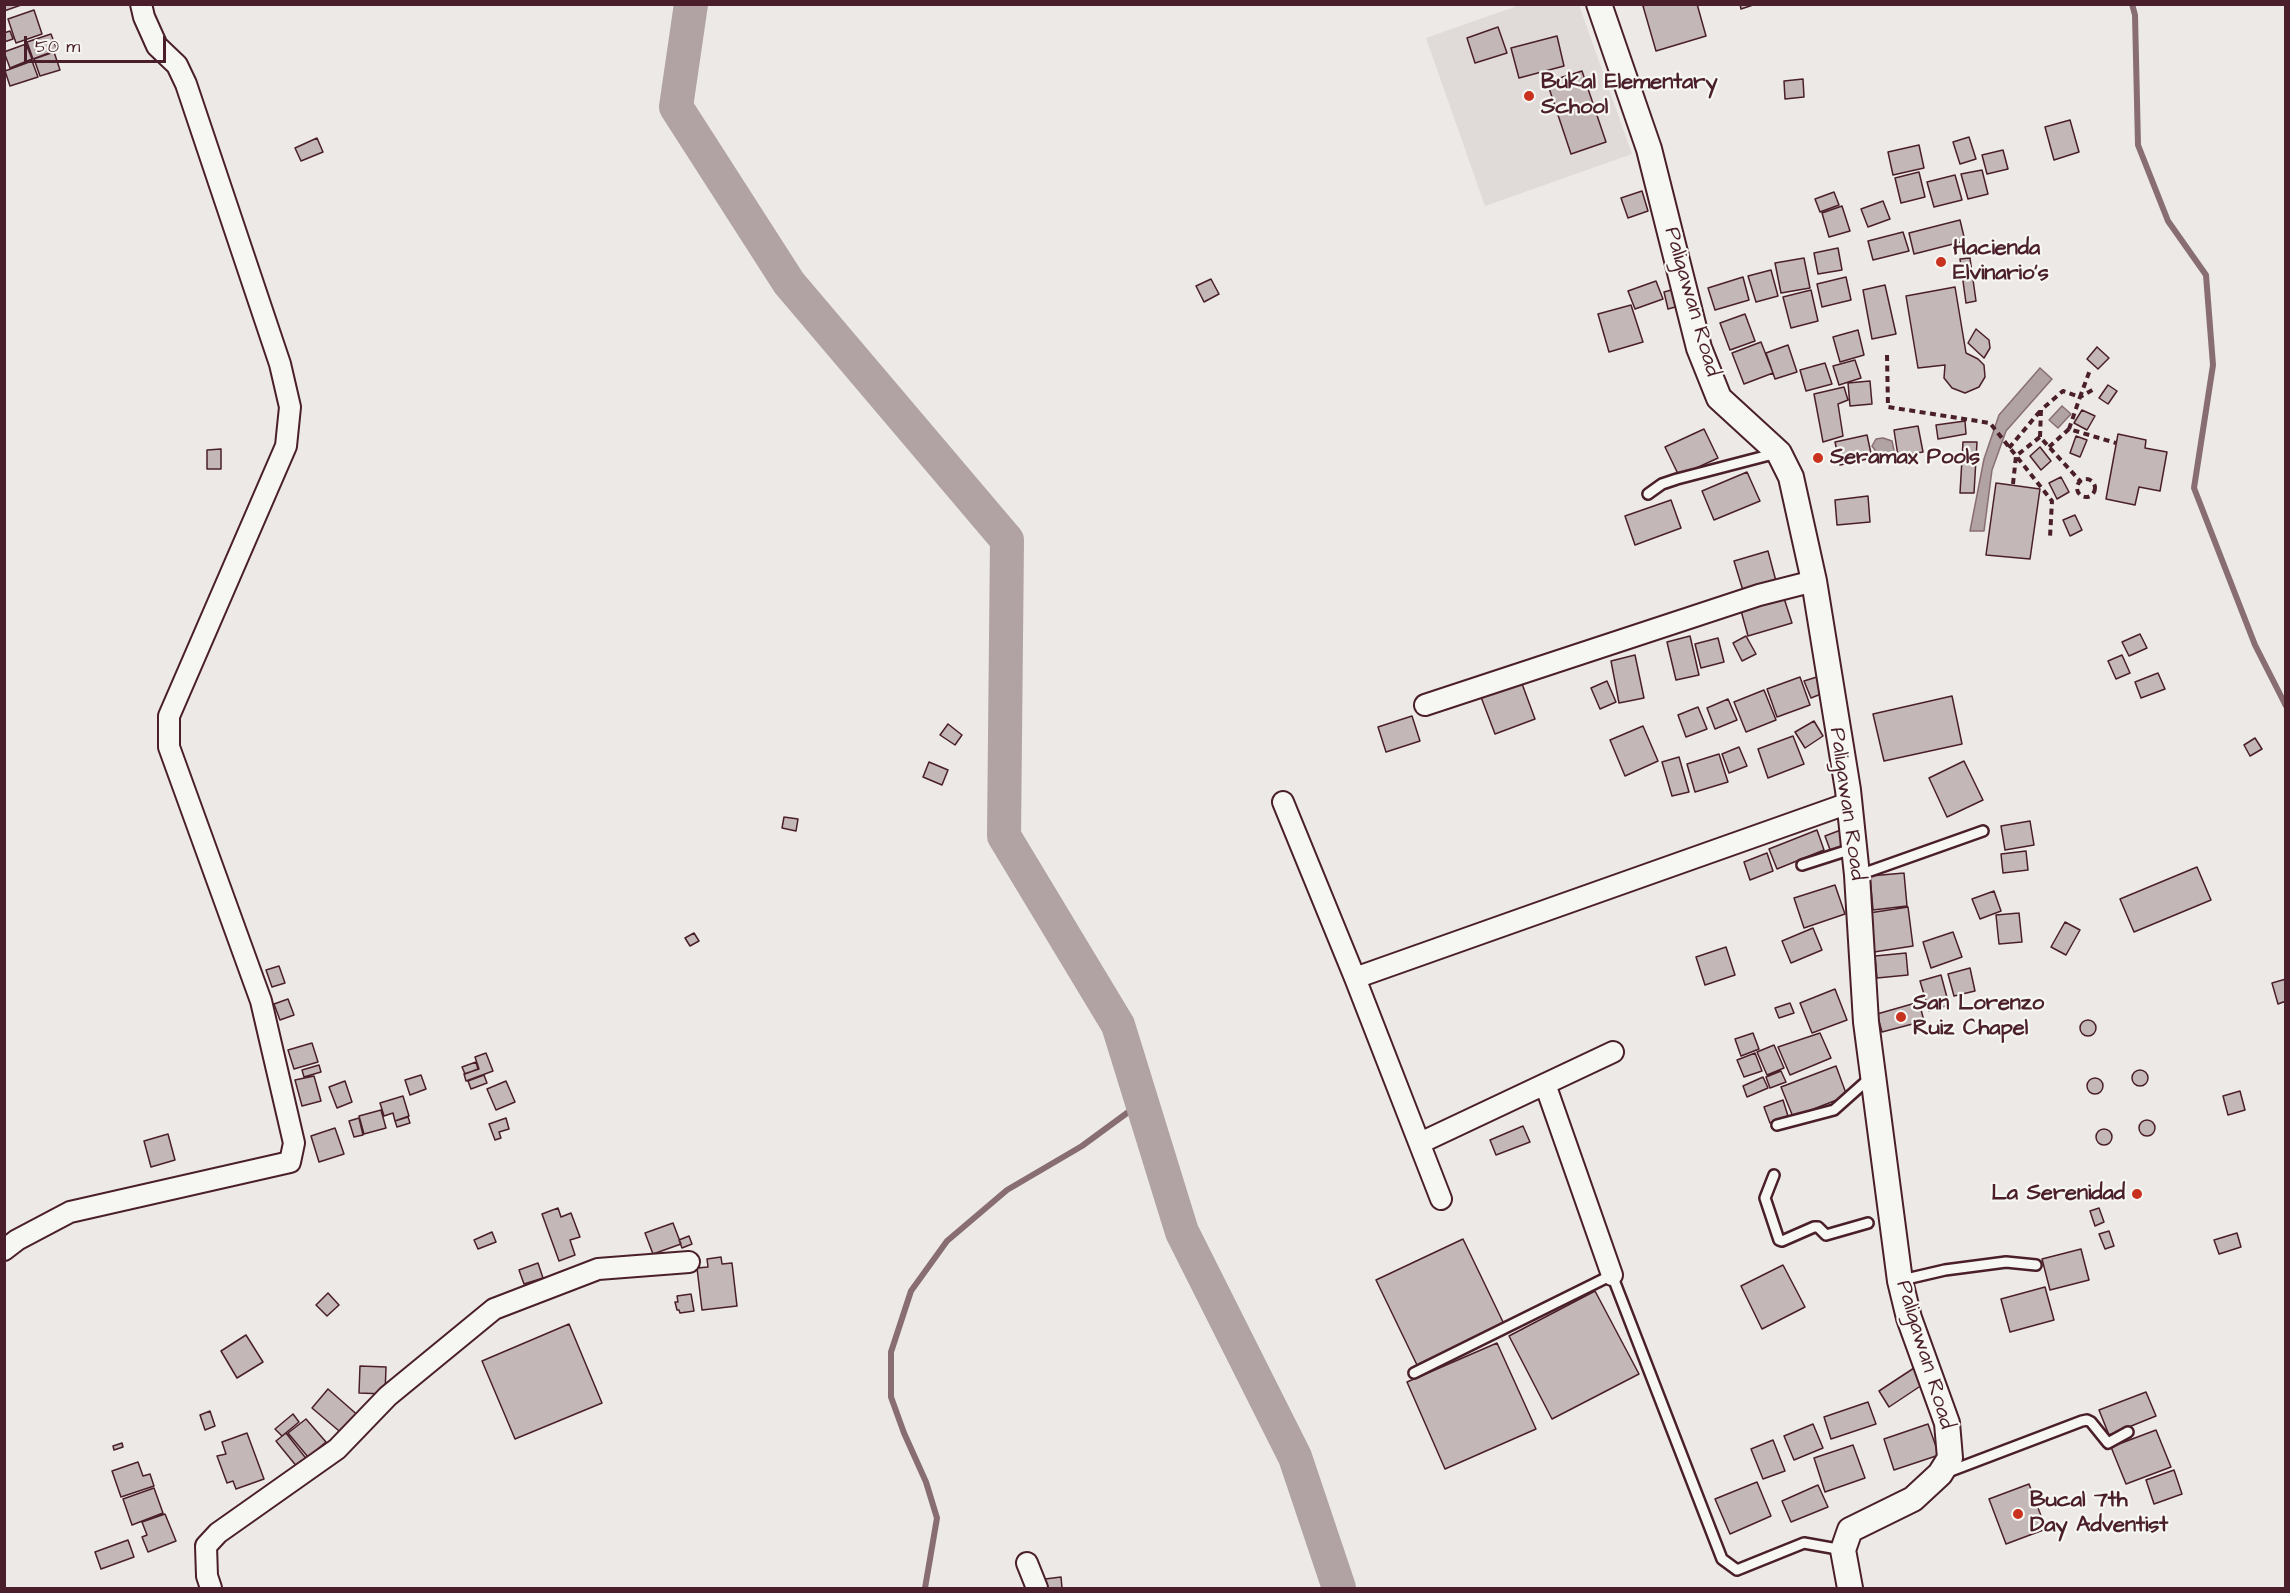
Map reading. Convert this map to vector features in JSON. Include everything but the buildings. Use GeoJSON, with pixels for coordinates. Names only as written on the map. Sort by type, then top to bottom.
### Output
{"type":"FeatureCollection","features":[{"type":"Feature","properties":{"kind":"street"},"geometry":{"type":"LineString","coordinates":[[4,1250],[17,1240],[70,1212],[290,1162],[294,1143],[261,1001],[169,747],[169,716],[286,447],[290,407],[280,364],[186,84],[177,65],[157,46],[144,17],[141,4]]}},
{"type":"Feature","properties":{"kind":"street","name":"Paligawan Road"},"geometry":{"type":"LineString","coordinates":[[1599,4],[1649,149],[1699,348],[1719,398],[1779,453],[1791,477],[1814,581],[1850,803],[1866,1022],[1885,1217],[1910,1318],[1947,1423],[1950,1458],[1940,1474],[1913,1499],[1850,1530],[1843,1550]]}},
{"type":"Feature","properties":{"kind":"street"},"geometry":{"type":"LineString","coordinates":[[1425,705],[1759,595],[1814,581]]}},
{"type":"Feature","properties":{"kind":"street"},"geometry":{"type":"LineString","coordinates":[[1283,802],[1355,978],[1441,1199]]}},
{"type":"Feature","properties":{"kind":"street"},"geometry":{"type":"LineString","coordinates":[[1355,978],[1850,803]]}},
{"type":"Feature","properties":{"kind":"street"},"geometry":{"type":"LineString","coordinates":[[1420,1143],[1613,1052]]}},
{"type":"Feature","properties":{"kind":"street"},"geometry":{"type":"LineString","coordinates":[[1545,1084],[1612,1275]]}},
{"type":"Feature","properties":{"kind":"street"},"geometry":{"type":"LineString","coordinates":[[211,1588],[207,1576],[206,1546],[218,1533],[337,1449],[388,1396],[494,1310],[598,1269],[689,1262]]}},
{"type":"Feature","properties":{"kind":"street"},"geometry":{"type":"LineString","coordinates":[[1843,1550],[1850,1588]]}},
{"type":"Feature","properties":{"kind":"street"},"geometry":{"type":"LineString","coordinates":[[1027,1563],[1037,1588]]}},
{"type":"Feature","properties":{"kind":"lane"},"geometry":{"type":"LineString","coordinates":[[1647,494],[1662,484],[1677,479],[1779,453]]}},
{"type":"Feature","properties":{"kind":"lane"},"geometry":{"type":"LineString","coordinates":[[1857,875],[1983,831]]}},
{"type":"Feature","properties":{"kind":"lane"},"geometry":{"type":"LineString","coordinates":[[1802,865],[1854,848]]}},
{"type":"Feature","properties":{"kind":"lane"},"geometry":{"type":"LineString","coordinates":[[1777,1125],[1834,1110],[1861,1084],[1873,1076]]}},
{"type":"Feature","properties":{"kind":"lane"},"geometry":{"type":"LineString","coordinates":[[1774,1175],[1765,1198],[1779,1240],[1814,1227],[1818,1227],[1826,1235],[1868,1223]]}},
{"type":"Feature","properties":{"kind":"lane"},"geometry":{"type":"LineString","coordinates":[[1900,1281],[1945,1270],[2006,1262],[2036,1265]]}},
{"type":"Feature","properties":{"kind":"lane"},"geometry":{"type":"LineString","coordinates":[[1414,1373],[1612,1275],[1722,1559],[1737,1570],[1804,1543],[1843,1550]]}},
{"type":"Feature","properties":{"kind":"lane"},"geometry":{"type":"LineString","coordinates":[[1940,1474],[2082,1420],[2091,1422],[2108,1443],[2128,1432]]}},
{"type":"Feature","properties":{"kind":"path"},"geometry":{"type":"LineString","coordinates":[[1887,355],[1888,407],[1990,423],[2052,501],[2050,537]]}},
{"type":"Feature","properties":{"kind":"path"},"geometry":{"type":"LineString","coordinates":[[2049,447],[2069,429],[2090,370]]}},
{"type":"Feature","properties":{"kind":"path"},"geometry":{"type":"LineString","coordinates":[[2008,447],[2041,410],[2063,391],[2080,397],[2096,388]]}},
{"type":"Feature","properties":{"kind":"path"},"geometry":{"type":"LineString","coordinates":[[2041,410],[2040,437],[2080,482]]}},
{"type":"Feature","properties":{"kind":"path"},"geometry":{"type":"LineString","coordinates":[[2069,429],[2116,443]]}},
{"type":"Feature","properties":{"kind":"path"},"geometry":{"type":"LineString","coordinates":[[2013,484],[2016,456],[2040,437]]}},
{"type":"Feature","properties":{"kind":"path"},"geometry":{"type":"LineString","coordinates":[[2089,480],[2093,483],[2095,491],[2091,496],[2080,495],[2078,490],[2080,482],[2089,480]]}},
{"type":"Feature","properties":{"kind":"shaded area","name":"Bukal Elementary School"},"geometry":{"type":"Polygon","coordinates":[[[1520,5],[1579,5],[1632,154],[1485,206],[1426,38],[1520,5]]]}},
{"type":"Feature","properties":{"kind":"shaded area"},"geometry":{"type":"Polygon","coordinates":[[[2040,368],[2052,379],[2006,431],[1992,470],[1984,531],[1970,531],[1984,459],[1999,415],[2040,368]]]}},
{"type":"Feature","properties":{"kind":"shaded area"},"geometry":{"type":"Polygon","coordinates":[[[2062,406],[2071,414],[2058,428],[2049,420],[2062,406]]]}},
{"type":"Feature","properties":{"kind":"shaded area"},"geometry":{"type":"Polygon","coordinates":[[[1883,438],[1892,441],[1895,455],[1878,454],[1872,446],[1876,439],[1883,438]]]}},
{"type":"Feature","properties":{"kind":"waterway"},"geometry":{"type":"LineString","coordinates":[[691,4],[676,107],[789,283],[1007,540],[1004,836],[1118,1025],[1182,1232],[1295,1457],[1339,1588]]}},
{"type":"Feature","properties":{"kind":"waterway"},"geometry":{"type":"LineString","coordinates":[[2132,4],[2135,15],[2138,145],[2168,221],[2206,275],[2213,365],[2194,488],[2255,645],[2286,706]]}},
{"type":"Feature","properties":{"kind":"waterway"},"geometry":{"type":"LineString","coordinates":[[925,1588],[937,1518],[926,1482],[891,1397],[891,1352],[911,1291],[947,1241],[1007,1190],[1082,1146],[1142,1102]]}},
{"type":"Feature","properties":{"kind":"place","name":"Bukal Elementary School"},"geometry":{"type":"Point","coordinates":[1529,96]}},
{"type":"Feature","properties":{"kind":"place","name":"Hacienda Elvinario's"},"geometry":{"type":"Point","coordinates":[1941,262]}},
{"type":"Feature","properties":{"kind":"place","name":"Seramax Pools"},"geometry":{"type":"Point","coordinates":[1818,458]}},
{"type":"Feature","properties":{"kind":"place","name":"San Lorenzo Ruiz Chapel"},"geometry":{"type":"Point","coordinates":[1901,1017]}},
{"type":"Feature","properties":{"kind":"place","name":"La Serenidad"},"geometry":{"type":"Point","coordinates":[2137,1194]}},
{"type":"Feature","properties":{"kind":"place","name":"Bucal 7th Day Adventist"},"geometry":{"type":"Point","coordinates":[2018,1514]}}]}
